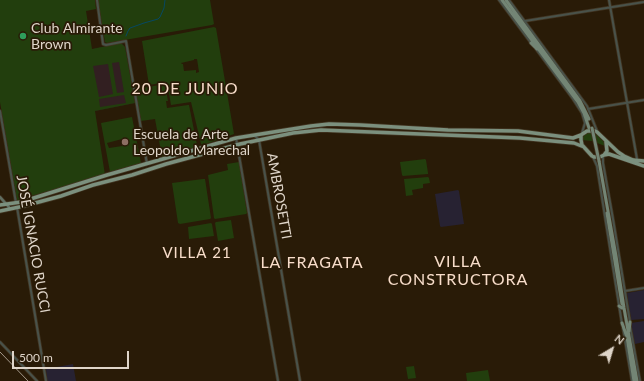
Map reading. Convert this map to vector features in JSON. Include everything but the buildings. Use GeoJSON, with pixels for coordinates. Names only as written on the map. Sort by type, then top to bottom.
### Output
{"type":"FeatureCollection","features":[{"type":"Feature","properties":{"kind":"highway"},"geometry":{"type":"LineString","coordinates":[[0,205],[16,203],[236,138],[330,124],[518,132],[573,138],[593,131],[597,132],[606,142],[624,156],[644,166]]}},
{"type":"Feature","properties":{"kind":"highway"},"geometry":{"type":"LineString","coordinates":[[0,211],[61,196],[93,185],[109,182],[237,144],[293,133],[326,130],[526,138],[574,143],[584,147]]}},
{"type":"Feature","properties":{"kind":"highway"},"geometry":{"type":"LineString","coordinates":[[582,135],[581,143],[592,156],[598,158],[608,154],[637,162],[644,161]]}},
{"type":"Feature","properties":{"kind":"highway"},"geometry":{"type":"LineString","coordinates":[[604,155],[607,151],[606,142]]}},
{"type":"Feature","properties":{"kind":"highway"},"geometry":{"type":"LineString","coordinates":[[142,165],[144,172]]}},
{"type":"Feature","properties":{"kind":"main road"},"geometry":{"type":"LineString","coordinates":[[502,0],[521,22],[552,63],[586,112],[599,161],[616,256],[622,307],[636,381]]}},
{"type":"Feature","properties":{"kind":"main road"},"geometry":{"type":"LineString","coordinates":[[508,0],[521,22],[578,102],[591,128]]}},
{"type":"Feature","properties":{"kind":"main road"},"geometry":{"type":"LineString","coordinates":[[531,43],[543,54]]}},
{"type":"Feature","properties":{"kind":"main road"},"geometry":{"type":"LineString","coordinates":[[549,55],[552,63],[558,67]]}},
{"type":"Feature","properties":{"kind":"main road"},"geometry":{"type":"LineString","coordinates":[[599,161],[618,276]]}},
{"type":"Feature","properties":{"kind":"main road"},"geometry":{"type":"LineString","coordinates":[[108,175],[109,182]]}},
{"type":"Feature","properties":{"kind":"main road"},"geometry":{"type":"LineString","coordinates":[[0,197],[10,209]]}},
{"type":"Feature","properties":{"kind":"main road"},"geometry":{"type":"LineString","coordinates":[[610,232],[610,246]]}},
{"type":"Feature","properties":{"kind":"main road"},"geometry":{"type":"LineString","coordinates":[[616,256],[621,269]]}},
{"type":"Feature","properties":{"kind":"main road"},"geometry":{"type":"LineString","coordinates":[[622,307],[627,305]]}},
{"type":"Feature","properties":{"kind":"main road"},"geometry":{"type":"LineString","coordinates":[[628,338],[630,322]]}},
{"type":"Feature","properties":{"kind":"main road"},"geometry":{"type":"LineString","coordinates":[[622,323],[628,338]]}},
{"type":"Feature","properties":{"kind":"street"},"geometry":{"type":"LineString","coordinates":[[97,0],[104,44],[106,45],[126,41],[147,164]]}},
{"type":"Feature","properties":{"kind":"street"},"geometry":{"type":"LineString","coordinates":[[499,0],[521,22],[558,67],[588,109],[597,132]]}},
{"type":"Feature","properties":{"kind":"street"},"geometry":{"type":"LineString","coordinates":[[609,0],[637,162]]}},
{"type":"Feature","properties":{"kind":"street"},"geometry":{"type":"LineString","coordinates":[[521,22],[644,2]]}},
{"type":"Feature","properties":{"kind":"street"},"geometry":{"type":"LineString","coordinates":[[521,22],[531,43],[578,105],[584,120],[582,135]]}},
{"type":"Feature","properties":{"kind":"street"},"geometry":{"type":"LineString","coordinates":[[588,109],[644,100]]}},
{"type":"Feature","properties":{"kind":"street","name":"JOSÉ IGNACIO RUCCI"},"geometry":{"type":"LineString","coordinates":[[0,111],[46,381]]}},
{"type":"Feature","properties":{"kind":"street","name":"AMBROSETTI"},"geometry":{"type":"LineString","coordinates":[[254,135],[259,140],[300,381]]}},
{"type":"Feature","properties":{"kind":"street"},"geometry":{"type":"LineString","coordinates":[[236,138],[278,381]]}},
{"type":"Feature","properties":{"kind":"street"},"geometry":{"type":"LineString","coordinates":[[604,155],[603,162],[621,269],[618,276],[625,292],[630,322],[636,381]]}},
{"type":"Feature","properties":{"kind":"street"},"geometry":{"type":"LineString","coordinates":[[592,156],[597,166],[610,246],[618,276],[622,307],[622,323],[636,381]]}},
{"type":"Feature","properties":{"kind":"street"},"geometry":{"type":"LineString","coordinates":[[625,292],[644,288]]}},
{"type":"Feature","properties":{"kind":"street"},"geometry":{"type":"LineString","coordinates":[[0,342],[37,381]]}},
{"type":"Feature","properties":{"kind":"shaded area"},"geometry":{"type":"Polygon","coordinates":[[[121,43],[125,47],[135,103],[95,111],[84,51],[121,43]]]}},
{"type":"Feature","properties":{"kind":"shaded area"},"geometry":{"type":"Polygon","coordinates":[[[458,190],[464,224],[441,227],[435,194],[458,190]]]}},
{"type":"Feature","properties":{"kind":"shaded area"},"geometry":{"type":"Polygon","coordinates":[[[644,290],[644,319],[631,320],[627,293],[644,290]]]}},
{"type":"Feature","properties":{"kind":"shaded area"},"geometry":{"type":"Polygon","coordinates":[[[644,321],[644,342],[635,344],[631,323],[644,321]]]}},
{"type":"Feature","properties":{"kind":"shaded area"},"geometry":{"type":"Polygon","coordinates":[[[73,364],[76,381],[47,381],[46,369],[73,364]]]}},
{"type":"Feature","properties":{"kind":"green space"},"geometry":{"type":"Polygon","coordinates":[[[0,0],[95,0],[96,9],[86,11],[92,49],[121,43],[125,47],[135,103],[95,111],[105,175],[17,200],[0,102],[0,0]],[[119,62],[112,63],[117,93],[124,92],[119,62]],[[108,64],[93,66],[99,97],[113,94],[108,64]],[[124,95],[99,99],[100,107],[126,103],[124,95]]]}},
{"type":"Feature","properties":{"kind":"green space"},"geometry":{"type":"Polygon","coordinates":[[[98,0],[210,0],[214,24],[107,43],[105,42],[98,0]]]}},
{"type":"Feature","properties":{"kind":"green space"},"geometry":{"type":"Polygon","coordinates":[[[214,27],[216,28],[234,134],[203,145],[201,144],[191,102],[171,105],[167,82],[149,85],[142,41],[214,27]],[[197,59],[181,63],[183,64],[184,71],[196,70],[196,73],[199,72],[197,59]]]}},
{"type":"Feature","properties":{"kind":"green space"},"geometry":{"type":"Polygon","coordinates":[[[165,84],[168,101],[166,101],[167,108],[189,105],[197,145],[196,147],[162,157],[155,119],[141,121],[136,91],[137,89],[165,84]]]}},
{"type":"Feature","properties":{"kind":"green space"},"geometry":{"type":"Polygon","coordinates":[[[132,117],[141,163],[110,172],[101,123],[132,117]],[[122,139],[107,143],[109,148],[129,145],[129,139],[122,139]]]}},
{"type":"Feature","properties":{"kind":"green space"},"geometry":{"type":"Polygon","coordinates":[[[587,132],[597,135],[605,143],[605,146],[592,141],[582,140],[584,134],[587,132]]]}},
{"type":"Feature","properties":{"kind":"green space"},"geometry":{"type":"Polygon","coordinates":[[[425,159],[428,174],[402,175],[400,162],[425,159]]]}},
{"type":"Feature","properties":{"kind":"green space"},"geometry":{"type":"Polygon","coordinates":[[[239,162],[247,213],[215,219],[208,175],[228,170],[227,164],[239,162]]]}},
{"type":"Feature","properties":{"kind":"green space"},"geometry":{"type":"Polygon","coordinates":[[[428,177],[430,183],[423,184],[423,188],[412,190],[413,195],[406,196],[404,179],[428,177]]]}},
{"type":"Feature","properties":{"kind":"green space"},"geometry":{"type":"Polygon","coordinates":[[[205,179],[211,218],[180,224],[178,223],[172,183],[205,179]]]}},
{"type":"Feature","properties":{"kind":"green space"},"geometry":{"type":"Polygon","coordinates":[[[231,220],[234,238],[218,241],[215,223],[231,220]]]}},
{"type":"Feature","properties":{"kind":"green space"},"geometry":{"type":"Polygon","coordinates":[[[211,223],[214,236],[189,239],[188,227],[211,223]]]}},
{"type":"Feature","properties":{"kind":"green space"},"geometry":{"type":"Polygon","coordinates":[[[414,366],[416,378],[408,379],[406,367],[414,366]]]}},
{"type":"Feature","properties":{"kind":"green space"},"geometry":{"type":"Polygon","coordinates":[[[488,370],[490,381],[467,381],[466,373],[488,370]]]}},
{"type":"Feature","properties":{"kind":"waterway"},"geometry":{"type":"LineString","coordinates":[[126,36],[130,28],[158,19],[164,8],[165,0]]}},
{"type":"Feature","properties":{"kind":"railway"},"geometry":{"type":"LineString","coordinates":[[0,352],[28,381]]}},
{"type":"Feature","properties":{"kind":"place","name":"Club Almirante Brown"},"geometry":{"type":"Point","coordinates":[23,36]}},
{"type":"Feature","properties":{"kind":"place","name":"Escuela de Arte Leopoldo Marechal"},"geometry":{"type":"Point","coordinates":[125,142]}},
{"type":"Feature","properties":{"kind":"district","name":"20 DE JUNIO"},"geometry":{"type":"Point","coordinates":[185,89]}},
{"type":"Feature","properties":{"kind":"district","name":"VILLA 21"},"geometry":{"type":"Point","coordinates":[197,253]}},
{"type":"Feature","properties":{"kind":"district","name":"LA FRAGATA"},"geometry":{"type":"Point","coordinates":[312,263]}},
{"type":"Feature","properties":{"kind":"district","name":"VILLA CONSTRUCTORA"},"geometry":{"type":"Point","coordinates":[458,271]}}]}
